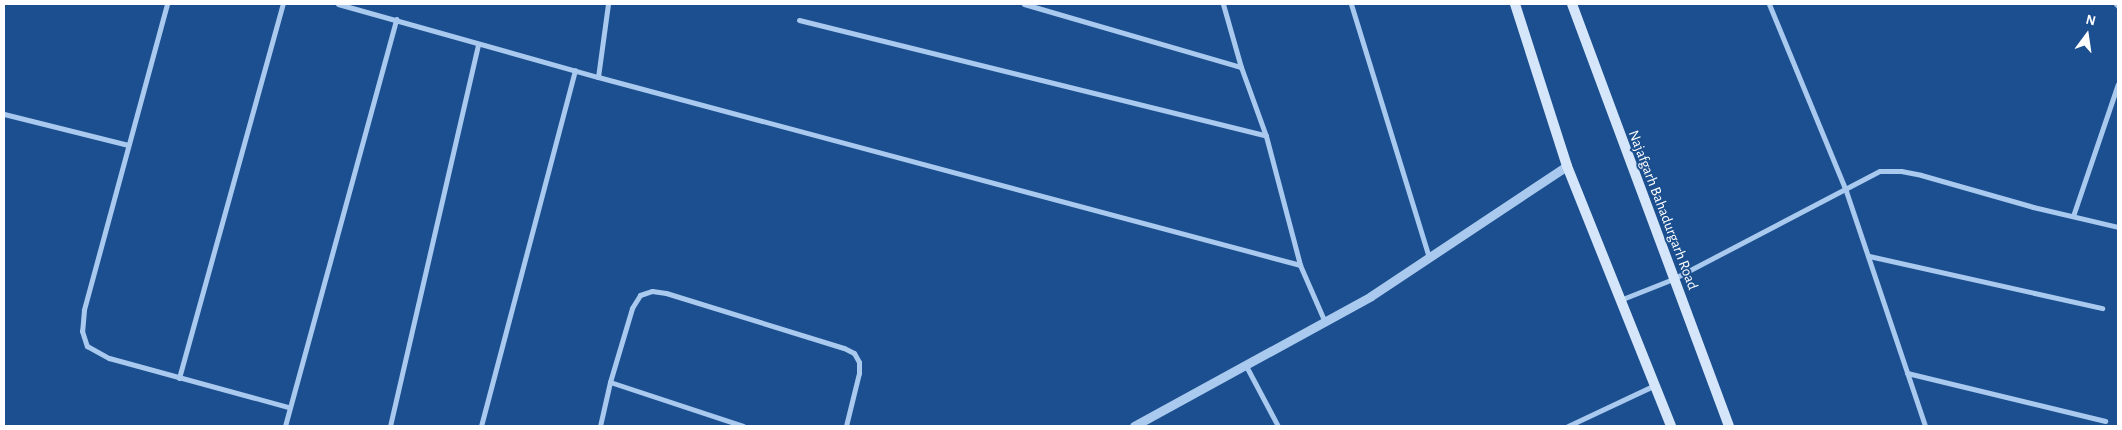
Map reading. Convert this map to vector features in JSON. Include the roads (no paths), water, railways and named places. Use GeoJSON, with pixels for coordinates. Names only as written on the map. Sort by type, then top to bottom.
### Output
{"type":"FeatureCollection","features":[{"type":"Feature","properties":{"kind":"main road"},"geometry":{"type":"LineString","coordinates":[[1515,4],[1567,166],[1671,426]]}},
{"type":"Feature","properties":{"kind":"main road","name":"Najafgarh Bahadurgarh Road"},"geometry":{"type":"LineString","coordinates":[[1572,4],[1673,279],[1730,426]]}},
{"type":"Feature","properties":{"kind":"street"},"geometry":{"type":"LineString","coordinates":[[167,4],[84,310],[82,331],[87,346],[109,358],[288,407]]}},
{"type":"Feature","properties":{"kind":"street"},"geometry":{"type":"LineString","coordinates":[[179,378],[283,4]]}},
{"type":"Feature","properties":{"kind":"street"},"geometry":{"type":"LineString","coordinates":[[338,4],[598,77],[1300,265]]}},
{"type":"Feature","properties":{"kind":"street"},"geometry":{"type":"LineString","coordinates":[[598,77],[608,4]]}},
{"type":"Feature","properties":{"kind":"street"},"geometry":{"type":"LineString","coordinates":[[1024,4],[1241,67]]}},
{"type":"Feature","properties":{"kind":"street"},"geometry":{"type":"LineString","coordinates":[[1223,4],[1241,67],[1266,136],[1300,265],[1324,320]]}},
{"type":"Feature","properties":{"kind":"street"},"geometry":{"type":"LineString","coordinates":[[1350,4],[1430,259]]}},
{"type":"Feature","properties":{"kind":"street"},"geometry":{"type":"LineString","coordinates":[[1769,4],[1846,190],[1925,426]]}},
{"type":"Feature","properties":{"kind":"street"},"geometry":{"type":"LineString","coordinates":[[284,426],[396,19]]}},
{"type":"Feature","properties":{"kind":"street"},"geometry":{"type":"LineString","coordinates":[[799,20],[1266,136]]}},
{"type":"Feature","properties":{"kind":"street"},"geometry":{"type":"LineString","coordinates":[[390,426],[478,44]]}},
{"type":"Feature","properties":{"kind":"street"},"geometry":{"type":"LineString","coordinates":[[481,426],[575,70]]}},
{"type":"Feature","properties":{"kind":"street"},"geometry":{"type":"LineString","coordinates":[[2073,216],[2118,84]]}},
{"type":"Feature","properties":{"kind":"street"},"geometry":{"type":"LineString","coordinates":[[4,114],[128,145]]}},
{"type":"Feature","properties":{"kind":"street"},"geometry":{"type":"LineString","coordinates":[[1134,426],[1324,320],[1371,296],[1430,259],[1567,166]]}},
{"type":"Feature","properties":{"kind":"street"},"geometry":{"type":"LineString","coordinates":[[1620,300],[1673,279],[1880,171],[1901,171],[2118,227]]}},
{"type":"Feature","properties":{"kind":"street"},"geometry":{"type":"LineString","coordinates":[[1868,256],[2102,308]]}},
{"type":"Feature","properties":{"kind":"street"},"geometry":{"type":"LineString","coordinates":[[600,426],[610,382],[632,308],[640,295],[652,292],[666,293],[844,348],[854,353],[859,362],[859,373],[846,426]]}},
{"type":"Feature","properties":{"kind":"street"},"geometry":{"type":"LineString","coordinates":[[1245,364],[1278,426]]}},
{"type":"Feature","properties":{"kind":"street"},"geometry":{"type":"LineString","coordinates":[[1907,373],[2106,421]]}},
{"type":"Feature","properties":{"kind":"street"},"geometry":{"type":"LineString","coordinates":[[610,382],[742,426]]}},
{"type":"Feature","properties":{"kind":"street"},"geometry":{"type":"LineString","coordinates":[[1568,426],[1654,385]]}}]}
